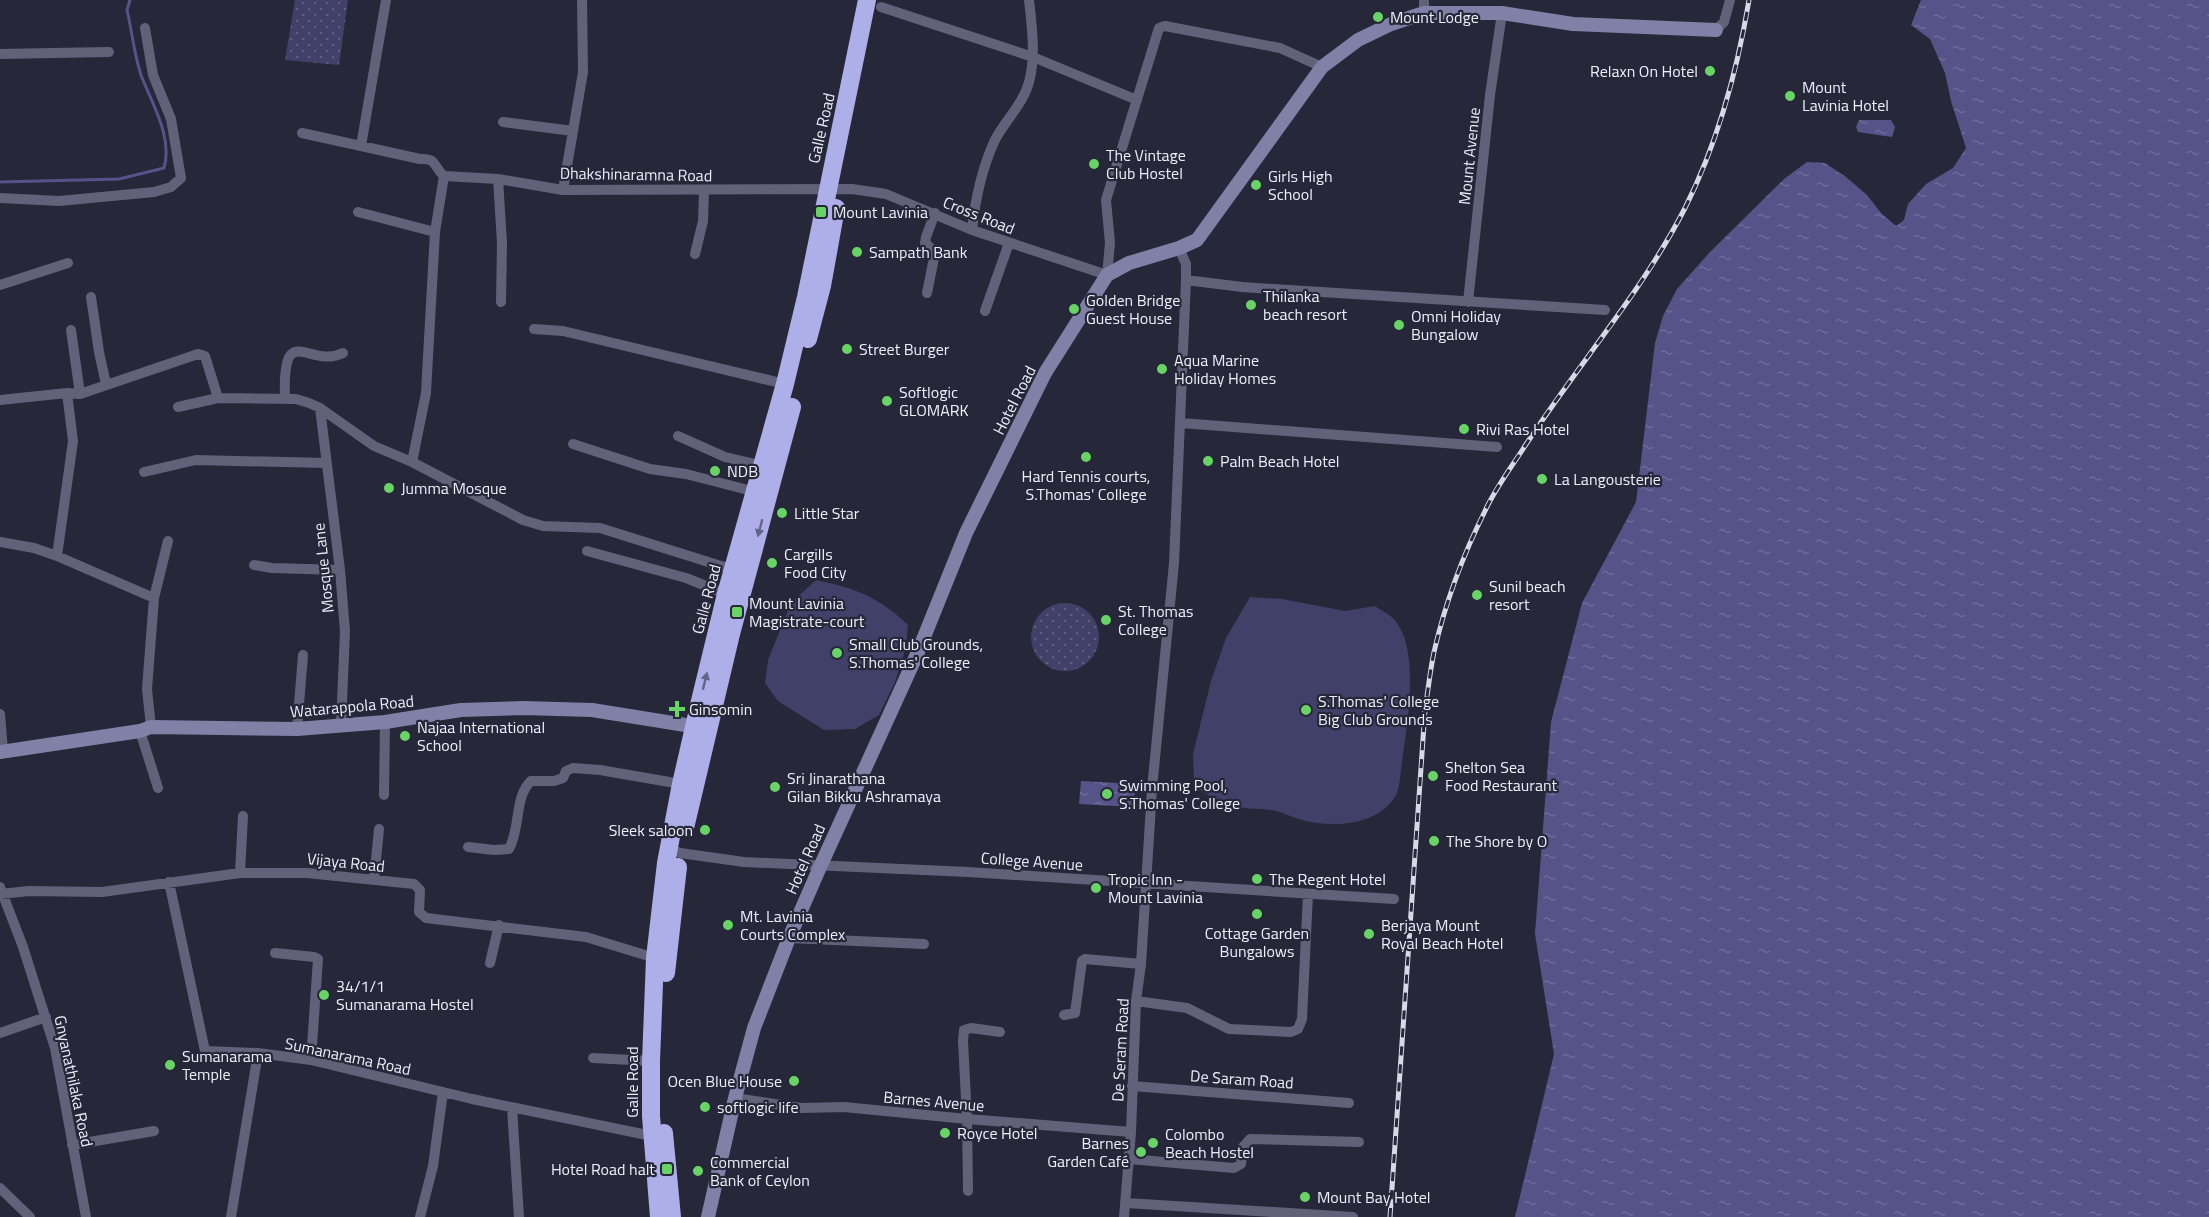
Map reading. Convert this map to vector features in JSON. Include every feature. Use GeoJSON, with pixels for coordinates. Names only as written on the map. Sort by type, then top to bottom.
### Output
{"type":"FeatureCollection","features":[{"type":"Feature","properties":{"kind":"highway","name":"Galle Road"},"geometry":{"type":"LineString","coordinates":[[659,1217],[652,1136],[651,1061],[659,913],[675,851],[726,594],[741,572],[756,492],[833,190],[875,2]]}},
{"type":"Feature","properties":{"kind":"highway","name":"Galle Road"},"geometry":{"type":"LineString","coordinates":[[672,1217],[664,1137],[663,1029],[664,988],[681,784],[701,727],[741,572],[822,286],[833,190]]}},
{"type":"Feature","properties":{"kind":"street"},"geometry":{"type":"LineString","coordinates":[[361,146],[386,0]]}},
{"type":"Feature","properties":{"kind":"street"},"geometry":{"type":"LineString","coordinates":[[563,190],[583,72],[582,0]]}},
{"type":"Feature","properties":{"kind":"street"},"geometry":{"type":"LineString","coordinates":[[972,230],[974,210],[987,160],[995,141],[1023,97],[1029,82],[1033,57],[1029,0]]}},
{"type":"Feature","properties":{"kind":"street"},"geometry":{"type":"LineString","coordinates":[[1107,275],[1130,263],[1192,244],[1203,234],[1322,67],[1358,40],[1424,7],[1502,13],[1573,24],[1716,30],[1724,22],[1730,0]]}},
{"type":"Feature","properties":{"kind":"street"},"geometry":{"type":"LineString","coordinates":[[875,2],[1033,57],[1137,100]]}},
{"type":"Feature","properties":{"kind":"street","name":"Mount Avenue"},"geometry":{"type":"LineString","coordinates":[[1468,302],[1490,95],[1502,13]]}},
{"type":"Feature","properties":{"kind":"street"},"geometry":{"type":"LineString","coordinates":[[1107,275],[1110,243],[1106,200],[1159,28],[1165,26],[1280,48],[1322,67]]}},
{"type":"Feature","properties":{"kind":"street"},"geometry":{"type":"LineString","coordinates":[[0,198],[58,201],[154,192],[171,188],[181,178],[171,119],[153,75],[145,28]]}},
{"type":"Feature","properties":{"kind":"street"},"geometry":{"type":"LineString","coordinates":[[0,54],[109,52]]}},
{"type":"Feature","properties":{"kind":"street"},"geometry":{"type":"LineString","coordinates":[[502,122],[573,131]]}},
{"type":"Feature","properties":{"kind":"street"},"geometry":{"type":"LineString","coordinates":[[302,133],[420,159],[428,158],[434,161],[439,172],[444,176],[435,232],[426,393],[412,462]]}},
{"type":"Feature","properties":{"kind":"street","name":"Dhakshinaramna Road"},"geometry":{"type":"LineString","coordinates":[[444,176],[498,179],[563,190],[833,190]]}},
{"type":"Feature","properties":{"kind":"street"},"geometry":{"type":"LineString","coordinates":[[498,179],[502,243],[501,302]]}},
{"type":"Feature","properties":{"kind":"street","name":"Cross Road"},"geometry":{"type":"LineString","coordinates":[[833,190],[852,189],[886,194],[972,230],[1107,275]]}},
{"type":"Feature","properties":{"kind":"street"},"geometry":{"type":"LineString","coordinates":[[695,254],[703,220],[704,191]]}},
{"type":"Feature","properties":{"kind":"street"},"geometry":{"type":"LineString","coordinates":[[358,213],[435,232]]}},
{"type":"Feature","properties":{"kind":"street"},"geometry":{"type":"LineString","coordinates":[[927,292],[934,258],[933,250],[926,243],[926,237],[935,213]]}},
{"type":"Feature","properties":{"kind":"street"},"geometry":{"type":"LineString","coordinates":[[985,311],[1009,243]]}},
{"type":"Feature","properties":{"kind":"street","name":"De Seram Road"},"geometry":{"type":"LineString","coordinates":[[1124,1217],[1131,1132],[1136,1001],[1141,964],[1152,789],[1174,563],[1186,280],[1186,264],[1179,248]]}},
{"type":"Feature","properties":{"kind":"street"},"geometry":{"type":"LineString","coordinates":[[0,285],[68,263]]}},
{"type":"Feature","properties":{"kind":"street","name":"Hotel Road"},"geometry":{"type":"LineString","coordinates":[[708,1217],[735,1098],[754,1028],[789,938],[918,652],[966,533],[1045,373],[1107,275]]}},
{"type":"Feature","properties":{"kind":"street"},"geometry":{"type":"LineString","coordinates":[[1186,280],[1242,287],[1605,310]]}},
{"type":"Feature","properties":{"kind":"street"},"geometry":{"type":"LineString","coordinates":[[91,297],[102,386]]}},
{"type":"Feature","properties":{"kind":"street"},"geometry":{"type":"LineString","coordinates":[[534,329],[563,331],[785,384]]}},
{"type":"Feature","properties":{"kind":"street"},"geometry":{"type":"LineString","coordinates":[[71,330],[80,394]]}},
{"type":"Feature","properties":{"kind":"street"},"geometry":{"type":"LineString","coordinates":[[285,399],[284,377],[288,359],[294,351],[324,355],[343,353]]}},
{"type":"Feature","properties":{"kind":"street"},"geometry":{"type":"LineString","coordinates":[[0,400],[67,393],[80,394],[198,354],[205,356],[218,398]]}},
{"type":"Feature","properties":{"kind":"street"},"geometry":{"type":"LineString","coordinates":[[57,556],[73,441],[67,393]]}},
{"type":"Feature","properties":{"kind":"street"},"geometry":{"type":"LineString","coordinates":[[177,407],[218,398],[296,399],[320,408],[374,446],[412,462],[523,520],[543,526],[600,528],[741,572]]}},
{"type":"Feature","properties":{"kind":"street","name":"Mosque Lane"},"geometry":{"type":"LineString","coordinates":[[320,408],[340,570],[345,631],[341,726]]}},
{"type":"Feature","properties":{"kind":"street"},"geometry":{"type":"LineString","coordinates":[[1181,423],[1497,447]]}},
{"type":"Feature","properties":{"kind":"street"},"geometry":{"type":"LineString","coordinates":[[678,436],[725,457],[763,465]]}},
{"type":"Feature","properties":{"kind":"street"},"geometry":{"type":"LineString","coordinates":[[573,444],[650,469],[686,474],[756,492]]}},
{"type":"Feature","properties":{"kind":"street"},"geometry":{"type":"LineString","coordinates":[[144,472],[196,460],[326,463]]}},
{"type":"Feature","properties":{"kind":"street"},"geometry":{"type":"LineString","coordinates":[[158,788],[146,729],[147,689],[154,598],[168,541]]}},
{"type":"Feature","properties":{"kind":"street"},"geometry":{"type":"LineString","coordinates":[[0,542],[34,548],[57,556],[154,598]]}},
{"type":"Feature","properties":{"kind":"street"},"geometry":{"type":"LineString","coordinates":[[587,551],[686,578],[726,594]]}},
{"type":"Feature","properties":{"kind":"street"},"geometry":{"type":"LineString","coordinates":[[254,565],[272,568],[340,570]]}},
{"type":"Feature","properties":{"kind":"street"},"geometry":{"type":"LineString","coordinates":[[297,729],[303,656]]}},
{"type":"Feature","properties":{"kind":"street","name":"Watarappola Road"},"geometry":{"type":"LineString","coordinates":[[1,752],[146,729],[297,729],[385,722],[461,710],[523,708],[592,710],[701,727]]}},
{"type":"Feature","properties":{"kind":"street"},"geometry":{"type":"LineString","coordinates":[[0,714],[1,752]]}},
{"type":"Feature","properties":{"kind":"street"},"geometry":{"type":"LineString","coordinates":[[384,795],[385,722]]}},
{"type":"Feature","properties":{"kind":"street"},"geometry":{"type":"LineString","coordinates":[[468,847],[509,849],[518,820],[522,789],[531,781],[554,781],[563,778],[566,771],[573,768],[600,770],[681,784]]}},
{"type":"Feature","properties":{"kind":"street"},"geometry":{"type":"LineString","coordinates":[[240,873],[243,816]]}},
{"type":"Feature","properties":{"kind":"street"},"geometry":{"type":"LineString","coordinates":[[374,880],[379,829]]}},
{"type":"Feature","properties":{"kind":"street","name":"College Avenue"},"geometry":{"type":"LineString","coordinates":[[675,851],[744,862],[968,872],[1394,899]]}},
{"type":"Feature","properties":{"kind":"street","name":"Vijaya Road"},"geometry":{"type":"LineString","coordinates":[[1,892],[102,892],[240,873],[307,873],[414,884],[420,890],[419,912],[426,918],[586,937],[655,958]]}},
{"type":"Feature","properties":{"kind":"street","name":"Sumanarama Road"},"geometry":{"type":"LineString","coordinates":[[169,882],[205,1051],[258,1053],[311,1060],[512,1108],[652,1136]]}},
{"type":"Feature","properties":{"kind":"street","name":"Gnyanathilaka Road"},"geometry":{"type":"LineString","coordinates":[[1,892],[55,1048],[86,1217]]}},
{"type":"Feature","properties":{"kind":"street"},"geometry":{"type":"LineString","coordinates":[[1136,1001],[1187,1008],[1229,1029],[1291,1032],[1298,1029],[1302,1019],[1308,894]]}},
{"type":"Feature","properties":{"kind":"street"},"geometry":{"type":"LineString","coordinates":[[490,963],[499,925]]}},
{"type":"Feature","properties":{"kind":"street"},"geometry":{"type":"LineString","coordinates":[[789,938],[924,944]]}},
{"type":"Feature","properties":{"kind":"street"},"geometry":{"type":"LineString","coordinates":[[275,953],[318,959],[311,1060]]}},
{"type":"Feature","properties":{"kind":"street"},"geometry":{"type":"LineString","coordinates":[[1064,1015],[1075,1013],[1082,961],[1094,959],[1141,964]]}},
{"type":"Feature","properties":{"kind":"street"},"geometry":{"type":"LineString","coordinates":[[0,1034],[46,1017]]}},
{"type":"Feature","properties":{"kind":"street"},"geometry":{"type":"LineString","coordinates":[[968,1191],[964,1030],[971,1028],[1000,1032]]}},
{"type":"Feature","properties":{"kind":"street"},"geometry":{"type":"LineString","coordinates":[[231,1217],[258,1053]]}},
{"type":"Feature","properties":{"kind":"street"},"geometry":{"type":"LineString","coordinates":[[593,1058],[651,1061]]}},
{"type":"Feature","properties":{"kind":"street","name":"De Saram Road"},"geometry":{"type":"LineString","coordinates":[[1132,1086],[1349,1102]]}},
{"type":"Feature","properties":{"kind":"street"},"geometry":{"type":"LineString","coordinates":[[420,1217],[433,1166],[442,1092]]}},
{"type":"Feature","properties":{"kind":"street","name":"Barnes Avenue"},"geometry":{"type":"LineString","coordinates":[[735,1098],[801,1108],[844,1107],[1131,1132]]}},
{"type":"Feature","properties":{"kind":"street"},"geometry":{"type":"LineString","coordinates":[[512,1108],[519,1217]]}},
{"type":"Feature","properties":{"kind":"street"},"geometry":{"type":"LineString","coordinates":[[72,1145],[154,1131]]}},
{"type":"Feature","properties":{"kind":"street"},"geometry":{"type":"LineString","coordinates":[[1129,1159],[1234,1168],[1241,1164],[1243,1147],[1251,1138],[1359,1142]]}},
{"type":"Feature","properties":{"kind":"street"},"geometry":{"type":"LineString","coordinates":[[0,1188],[30,1217]]}},
{"type":"Feature","properties":{"kind":"street"},"geometry":{"type":"LineString","coordinates":[[1126,1203],[1353,1217]]}},
{"type":"Feature","properties":{"kind":"shaded area"},"geometry":{"type":"Polygon","coordinates":[[[295,0],[348,0],[339,65],[285,60],[295,0]]]}},
{"type":"Feature","properties":{"kind":"shaded area","name":"Small Club Grounds, S.Thomas' College"},"geometry":{"type":"Polygon","coordinates":[[[816,580],[866,595],[886,607],[908,625],[906,647],[895,682],[879,715],[855,729],[824,730],[778,701],[765,683],[768,660],[791,603],[816,580]]]}},
{"type":"Feature","properties":{"kind":"shaded area","name":"S.Thomas' College Big Club Grounds"},"geometry":{"type":"Polygon","coordinates":[[[1250,597],[1282,599],[1345,611],[1375,606],[1397,623],[1409,656],[1407,721],[1397,793],[1387,807],[1377,814],[1340,824],[1314,822],[1276,811],[1233,806],[1209,796],[1194,785],[1193,754],[1211,681],[1226,638],[1250,597]]]}},
{"type":"Feature","properties":{"kind":"shaded area"},"geometry":{"type":"Polygon","coordinates":[[[1065,603],[1078,606],[1089,613],[1096,624],[1099,637],[1096,650],[1089,661],[1078,668],[1065,671],[1052,668],[1041,661],[1034,650],[1031,637],[1034,624],[1041,613],[1052,606],[1065,603]]]}},
{"type":"Feature","properties":{"kind":"water"},"geometry":{"type":"Polygon","coordinates":[[[1921,0],[2209,0],[2209,1217],[1515,1217],[1554,1054],[1535,934],[1551,722],[1582,603],[1636,502],[1655,343],[1663,316],[1677,289],[1710,252],[1784,179],[1807,162],[1825,163],[1846,177],[1867,195],[1881,213],[1896,226],[1904,220],[1908,204],[1926,184],[1953,168],[1966,148],[1945,73],[1930,39],[1911,25],[1921,0]]]}},
{"type":"Feature","properties":{"kind":"water"},"geometry":{"type":"Polygon","coordinates":[[[1859,120],[1891,120],[1895,127],[1892,137],[1858,132],[1856,127],[1859,120]]]}},
{"type":"Feature","properties":{"kind":"water","name":"Swimming Pool, S.Thomas' College"},"geometry":{"type":"Polygon","coordinates":[[[1081,781],[1135,784],[1134,807],[1079,804],[1081,781]]]}},
{"type":"Feature","properties":{"kind":"waterway"},"geometry":{"type":"LineString","coordinates":[[0,182],[119,179],[164,168],[166,156],[164,133],[141,75],[127,10],[130,0]]}},
{"type":"Feature","properties":{"kind":"railway"},"geometry":{"type":"LineString","coordinates":[[1390,1217],[1425,710],[1438,634],[1462,562],[1493,495],[1543,419],[1628,301],[1668,240],[1685,208],[1717,132],[1739,54],[1749,0]]}},
{"type":"Feature","properties":{"kind":"place","name":"Mount Lodge"},"geometry":{"type":"Point","coordinates":[1378,17]}},
{"type":"Feature","properties":{"kind":"place","name":"Relaxn On Hotel"},"geometry":{"type":"Point","coordinates":[1710,71]}},
{"type":"Feature","properties":{"kind":"place","name":"Mount Lavinia Hotel"},"geometry":{"type":"Point","coordinates":[1790,96]}},
{"type":"Feature","properties":{"kind":"place","name":"The Vintage Club Hostel"},"geometry":{"type":"Point","coordinates":[1094,164]}},
{"type":"Feature","properties":{"kind":"place","name":"Girls High School"},"geometry":{"type":"Point","coordinates":[1256,185]}},
{"type":"Feature","properties":{"kind":"place","name":"Mount Lavinia"},"geometry":{"type":"Point","coordinates":[821,212]}},
{"type":"Feature","properties":{"kind":"place","name":"Sampath Bank"},"geometry":{"type":"Point","coordinates":[857,252]}},
{"type":"Feature","properties":{"kind":"place","name":"Thilanka beach resort"},"geometry":{"type":"Point","coordinates":[1251,305]}},
{"type":"Feature","properties":{"kind":"place","name":"Golden Bridge Guest House"},"geometry":{"type":"Point","coordinates":[1074,309]}},
{"type":"Feature","properties":{"kind":"place","name":"Omni Holiday Bungalow"},"geometry":{"type":"Point","coordinates":[1399,325]}},
{"type":"Feature","properties":{"kind":"place","name":"Street Burger"},"geometry":{"type":"Point","coordinates":[847,349]}},
{"type":"Feature","properties":{"kind":"place","name":"Aqua Marine Holiday Homes"},"geometry":{"type":"Point","coordinates":[1162,369]}},
{"type":"Feature","properties":{"kind":"place","name":"Softlogic GLOMARK"},"geometry":{"type":"Point","coordinates":[887,401]}},
{"type":"Feature","properties":{"kind":"place","name":"Rivi Ras Hotel"},"geometry":{"type":"Point","coordinates":[1464,429]}},
{"type":"Feature","properties":{"kind":"place","name":"Hard Tennis courts, S.Thomas' College"},"geometry":{"type":"Point","coordinates":[1086,457]}},
{"type":"Feature","properties":{"kind":"place","name":"Palm Beach Hotel"},"geometry":{"type":"Point","coordinates":[1208,461]}},
{"type":"Feature","properties":{"kind":"place","name":"NDB"},"geometry":{"type":"Point","coordinates":[715,471]}},
{"type":"Feature","properties":{"kind":"place","name":"La Langousterie"},"geometry":{"type":"Point","coordinates":[1542,479]}},
{"type":"Feature","properties":{"kind":"place","name":"Jumma Mosque"},"geometry":{"type":"Point","coordinates":[389,488]}},
{"type":"Feature","properties":{"kind":"place","name":"Little Star"},"geometry":{"type":"Point","coordinates":[782,513]}},
{"type":"Feature","properties":{"kind":"place","name":"Cargills Food City"},"geometry":{"type":"Point","coordinates":[772,563]}},
{"type":"Feature","properties":{"kind":"place","name":"Sunil beach resort"},"geometry":{"type":"Point","coordinates":[1477,595]}},
{"type":"Feature","properties":{"kind":"place","name":"Mount Lavinia Magistrate-court"},"geometry":{"type":"Point","coordinates":[737,612]}},
{"type":"Feature","properties":{"kind":"place","name":"St. Thomas College"},"geometry":{"type":"Point","coordinates":[1106,620]}},
{"type":"Feature","properties":{"kind":"place","name":"Small Club Grounds, S.Thomas' College"},"geometry":{"type":"Point","coordinates":[837,653]}},
{"type":"Feature","properties":{"kind":"place","name":"Ginsomin"},"geometry":{"type":"Point","coordinates":[677,709]}},
{"type":"Feature","properties":{"kind":"place","name":"S.Thomas' College Big Club Grounds"},"geometry":{"type":"Point","coordinates":[1306,710]}},
{"type":"Feature","properties":{"kind":"place","name":"Najaa International School"},"geometry":{"type":"Point","coordinates":[405,736]}},
{"type":"Feature","properties":{"kind":"place","name":"Shelton Sea Food Restaurant"},"geometry":{"type":"Point","coordinates":[1433,776]}},
{"type":"Feature","properties":{"kind":"place","name":"Sri Jinarathana Gilan Bikku Ashramaya"},"geometry":{"type":"Point","coordinates":[775,787]}},
{"type":"Feature","properties":{"kind":"place","name":"Swimming Pool, S.Thomas' College"},"geometry":{"type":"Point","coordinates":[1107,794]}},
{"type":"Feature","properties":{"kind":"place","name":"Sleek saloon"},"geometry":{"type":"Point","coordinates":[705,830]}},
{"type":"Feature","properties":{"kind":"place","name":"The Shore by O"},"geometry":{"type":"Point","coordinates":[1434,841]}},
{"type":"Feature","properties":{"kind":"place","name":"The Regent Hotel"},"geometry":{"type":"Point","coordinates":[1257,879]}},
{"type":"Feature","properties":{"kind":"place","name":"Tropic Inn - Mount Lavinia"},"geometry":{"type":"Point","coordinates":[1096,888]}},
{"type":"Feature","properties":{"kind":"place","name":"Cottage Garden Bungalows"},"geometry":{"type":"Point","coordinates":[1257,914]}},
{"type":"Feature","properties":{"kind":"place","name":"Mt. Lavinia Courts Complex"},"geometry":{"type":"Point","coordinates":[728,925]}},
{"type":"Feature","properties":{"kind":"place","name":"Berjaya Mount Royal Beach Hotel"},"geometry":{"type":"Point","coordinates":[1369,934]}},
{"type":"Feature","properties":{"kind":"place","name":"34/1/1 Sumanarama Hostel"},"geometry":{"type":"Point","coordinates":[324,995]}},
{"type":"Feature","properties":{"kind":"place","name":"Sumanarama Temple"},"geometry":{"type":"Point","coordinates":[170,1065]}},
{"type":"Feature","properties":{"kind":"place","name":"Ocen Blue House"},"geometry":{"type":"Point","coordinates":[794,1081]}},
{"type":"Feature","properties":{"kind":"place","name":"softlogic life"},"geometry":{"type":"Point","coordinates":[705,1107]}},
{"type":"Feature","properties":{"kind":"place","name":"Royce Hotel"},"geometry":{"type":"Point","coordinates":[945,1133]}},
{"type":"Feature","properties":{"kind":"place","name":"Colombo Beach Hostel"},"geometry":{"type":"Point","coordinates":[1153,1143]}},
{"type":"Feature","properties":{"kind":"place","name":"Barnes Garden Café"},"geometry":{"type":"Point","coordinates":[1141,1152]}},
{"type":"Feature","properties":{"kind":"place","name":"Hotel Road halt"},"geometry":{"type":"Point","coordinates":[667,1169]}},
{"type":"Feature","properties":{"kind":"place","name":"Commercial Bank of Ceylon"},"geometry":{"type":"Point","coordinates":[698,1171]}},
{"type":"Feature","properties":{"kind":"place","name":"Mount Bay Hotel"},"geometry":{"type":"Point","coordinates":[1305,1197]}}]}
